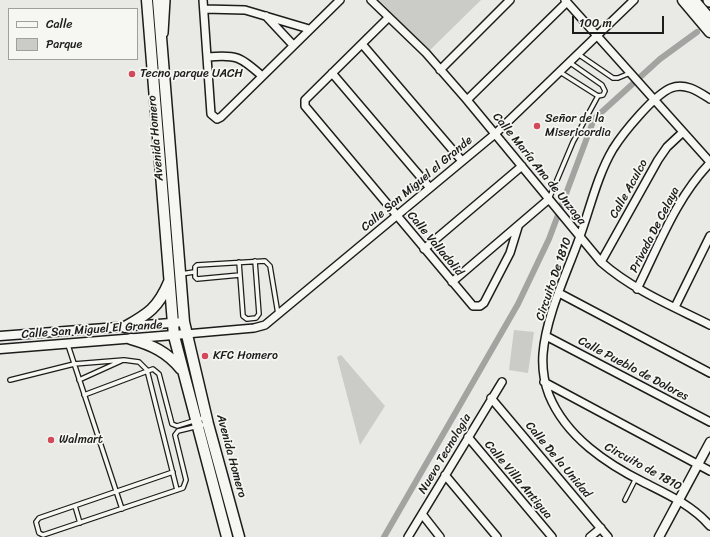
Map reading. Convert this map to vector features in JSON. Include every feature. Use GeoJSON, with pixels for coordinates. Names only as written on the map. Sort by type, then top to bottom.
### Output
{"type":"FeatureCollection","features":[{"type":"Feature","properties":{"kind":"highway"},"geometry":{"type":"LineString","coordinates":[[693,0],[710,20]]}},
{"type":"Feature","properties":{"kind":"main road","name":"Avenida Homero"},"geometry":{"type":"LineString","coordinates":[[147,0],[172,324],[227,537]]}},
{"type":"Feature","properties":{"kind":"main road","name":"Avenida Homero"},"geometry":{"type":"LineString","coordinates":[[158,0],[184,322],[239,537]]}},
{"type":"Feature","properties":{"kind":"main road"},"geometry":{"type":"LineString","coordinates":[[683,0],[710,32]]}},
{"type":"Feature","properties":{"kind":"main road"},"geometry":{"type":"LineString","coordinates":[[125,327],[152,311],[162,298],[169,276]]}},
{"type":"Feature","properties":{"kind":"main road"},"geometry":{"type":"LineString","coordinates":[[131,339],[149,344],[164,352],[184,373]]}},
{"type":"Feature","properties":{"kind":"street"},"geometry":{"type":"LineString","coordinates":[[162,43],[166,0]]}},
{"type":"Feature","properties":{"kind":"street"},"geometry":{"type":"LineString","coordinates":[[203,0],[211,114],[215,118],[221,117],[340,0]]}},
{"type":"Feature","properties":{"kind":"street","name":"Calle María Ana de Unzaga"},"geometry":{"type":"LineString","coordinates":[[371,0],[388,18],[417,44],[467,100],[601,262],[615,274],[637,289],[710,325]]}},
{"type":"Feature","properties":{"kind":"street"},"geometry":{"type":"LineString","coordinates":[[440,70],[510,0]]}},
{"type":"Feature","properties":{"kind":"street"},"geometry":{"type":"LineString","coordinates":[[467,100],[566,1],[710,163]]}},
{"type":"Feature","properties":{"kind":"street","name":"Calle San Miguel el Grande"},"geometry":{"type":"LineString","coordinates":[[186,334],[254,328],[265,325],[495,134],[597,36],[630,2]]}},
{"type":"Feature","properties":{"kind":"street"},"geometry":{"type":"LineString","coordinates":[[204,9],[239,9],[309,29]]}},
{"type":"Feature","properties":{"kind":"street"},"geometry":{"type":"LineString","coordinates":[[266,16],[293,45]]}},
{"type":"Feature","properties":{"kind":"street"},"geometry":{"type":"LineString","coordinates":[[388,18],[332,73],[430,188]]}},
{"type":"Feature","properties":{"kind":"street"},"geometry":{"type":"LineString","coordinates":[[362,44],[462,161]]}},
{"type":"Feature","properties":{"kind":"street"},"geometry":{"type":"LineString","coordinates":[[208,57],[227,54],[238,57],[247,62],[262,76]]}},
{"type":"Feature","properties":{"kind":"street","name":"Calle Valladolid"},"geometry":{"type":"LineString","coordinates":[[332,73],[305,100],[304,104],[472,306],[478,307],[482,305],[510,253],[518,227]]}},
{"type":"Feature","properties":{"kind":"street","name":"Circuito De 1810"},"geometry":{"type":"LineString","coordinates":[[544,382],[543,354],[546,336],[559,293],[580,237],[600,176],[613,149],[624,133],[655,100],[670,88],[680,86],[694,89],[710,99]]}},
{"type":"Feature","properties":{"kind":"street","name":"Calle Aculco"},"geometry":{"type":"LineString","coordinates":[[601,262],[658,160],[667,147],[684,132]]}},
{"type":"Feature","properties":{"kind":"street","name":"Privada De Celaya"},"geometry":{"type":"LineString","coordinates":[[637,289],[683,195],[694,180],[710,163]]}},
{"type":"Feature","properties":{"kind":"street"},"geometry":{"type":"LineString","coordinates":[[424,249],[522,166]]}},
{"type":"Feature","properties":{"kind":"street"},"geometry":{"type":"LineString","coordinates":[[452,282],[549,199]]}},
{"type":"Feature","properties":{"kind":"street"},"geometry":{"type":"LineString","coordinates":[[675,308],[710,236]]}},
{"type":"Feature","properties":{"kind":"street"},"geometry":{"type":"LineString","coordinates":[[559,293],[710,373]]}},
{"type":"Feature","properties":{"kind":"street","name":"Calle San Miguel El Grande"},"geometry":{"type":"LineString","coordinates":[[0,336],[184,322]]}},
{"type":"Feature","properties":{"kind":"street","name":"Calle San Miguel El Grande"},"geometry":{"type":"LineString","coordinates":[[0,349],[68,345],[186,334]]}},
{"type":"Feature","properties":{"kind":"street","name":"Calle Pueblo de Dolores"},"geometry":{"type":"LineString","coordinates":[[546,336],[710,422]]}},
{"type":"Feature","properties":{"kind":"street","name":"Nuevo Tecnologia"},"geometry":{"type":"LineString","coordinates":[[408,537],[502,382]]}},
{"type":"Feature","properties":{"kind":"street"},"geometry":{"type":"LineString","coordinates":[[544,382],[710,471]]}},
{"type":"Feature","properties":{"kind":"street","name":"Circuito de 1810"},"geometry":{"type":"LineString","coordinates":[[544,382],[560,415],[579,438],[604,461],[680,500],[710,526]]}},
{"type":"Feature","properties":{"kind":"street","name":"Calle De la Unidad"},"geometry":{"type":"LineString","coordinates":[[491,398],[608,537]]}},
{"type":"Feature","properties":{"kind":"street","name":"Calle Villa Antigua"},"geometry":{"type":"LineString","coordinates":[[468,437],[552,537]]}},
{"type":"Feature","properties":{"kind":"street"},"geometry":{"type":"LineString","coordinates":[[662,536],[710,442]]}},
{"type":"Feature","properties":{"kind":"street"},"geometry":{"type":"LineString","coordinates":[[445,475],[497,537]]}},
{"type":"Feature","properties":{"kind":"street"},"geometry":{"type":"LineString","coordinates":[[422,514],[440,537]]}},
{"type":"Feature","properties":{"kind":"street"},"geometry":{"type":"LineString","coordinates":[[590,537],[601,528]]}},
{"type":"Feature","properties":{"kind":"lane"},"geometry":{"type":"LineString","coordinates":[[578,54],[614,78],[631,74]]}},
{"type":"Feature","properties":{"kind":"lane"},"geometry":{"type":"LineString","coordinates":[[549,199],[573,142],[598,96],[604,93],[604,88],[569,62]]}},
{"type":"Feature","properties":{"kind":"lane"},"geometry":{"type":"LineString","coordinates":[[560,72],[598,96]]}},
{"type":"Feature","properties":{"kind":"lane"},"geometry":{"type":"LineString","coordinates":[[239,262],[243,316],[247,319],[256,318],[259,314],[255,261]]}},
{"type":"Feature","properties":{"kind":"lane"},"geometry":{"type":"LineString","coordinates":[[194,272],[197,265],[265,261],[270,266],[278,314]]}},
{"type":"Feature","properties":{"kind":"lane"},"geometry":{"type":"LineString","coordinates":[[180,274],[194,272]]}},
{"type":"Feature","properties":{"kind":"lane"},"geometry":{"type":"LineString","coordinates":[[194,272],[198,279],[240,274]]}},
{"type":"Feature","properties":{"kind":"lane"},"geometry":{"type":"LineString","coordinates":[[68,345],[122,509]]}},
{"type":"Feature","properties":{"kind":"lane"},"geometry":{"type":"LineString","coordinates":[[79,380],[124,360]]}},
{"type":"Feature","properties":{"kind":"lane"},"geometry":{"type":"LineString","coordinates":[[10,380],[74,364],[124,360],[139,362],[147,370],[177,490]]}},
{"type":"Feature","properties":{"kind":"lane"},"geometry":{"type":"LineString","coordinates":[[84,395],[153,369],[159,374],[172,424],[177,426],[208,420]]}},
{"type":"Feature","properties":{"kind":"lane"},"geometry":{"type":"LineString","coordinates":[[172,472],[37,519],[40,533],[43,535],[184,487],[186,480],[175,435],[178,431],[208,420]]}},
{"type":"Feature","properties":{"kind":"lane"},"geometry":{"type":"LineString","coordinates":[[625,500],[636,478]]}},
{"type":"Feature","properties":{"kind":"lane"},"geometry":{"type":"LineString","coordinates":[[75,506],[80,523]]}},
{"type":"Feature","properties":{"kind":"green space"},"geometry":{"type":"Polygon","coordinates":[[[379,0],[481,0],[429,51],[379,0]]]}},
{"type":"Feature","properties":{"kind":"green space"},"geometry":{"type":"Polygon","coordinates":[[[514,330],[534,332],[528,373],[509,370],[514,330]]]}},
{"type":"Feature","properties":{"kind":"green space"},"geometry":{"type":"Polygon","coordinates":[[[341,355],[385,406],[360,445],[337,357],[341,355]]]}},
{"type":"Feature","properties":{"kind":"waterway"},"geometry":{"type":"LineString","coordinates":[[384,537],[518,304],[549,239],[594,119],[660,59],[697,32]]}},
{"type":"Feature","properties":{"kind":"place","name":"Tecno parque UACH"},"geometry":{"type":"Point","coordinates":[132,74]}},
{"type":"Feature","properties":{"kind":"place","name":"Señor de la Misericordia"},"geometry":{"type":"Point","coordinates":[537,126]}},
{"type":"Feature","properties":{"kind":"place","name":"KFC Homero"},"geometry":{"type":"Point","coordinates":[205,356]}},
{"type":"Feature","properties":{"kind":"place","name":"Walmart"},"geometry":{"type":"Point","coordinates":[51,440]}}]}
